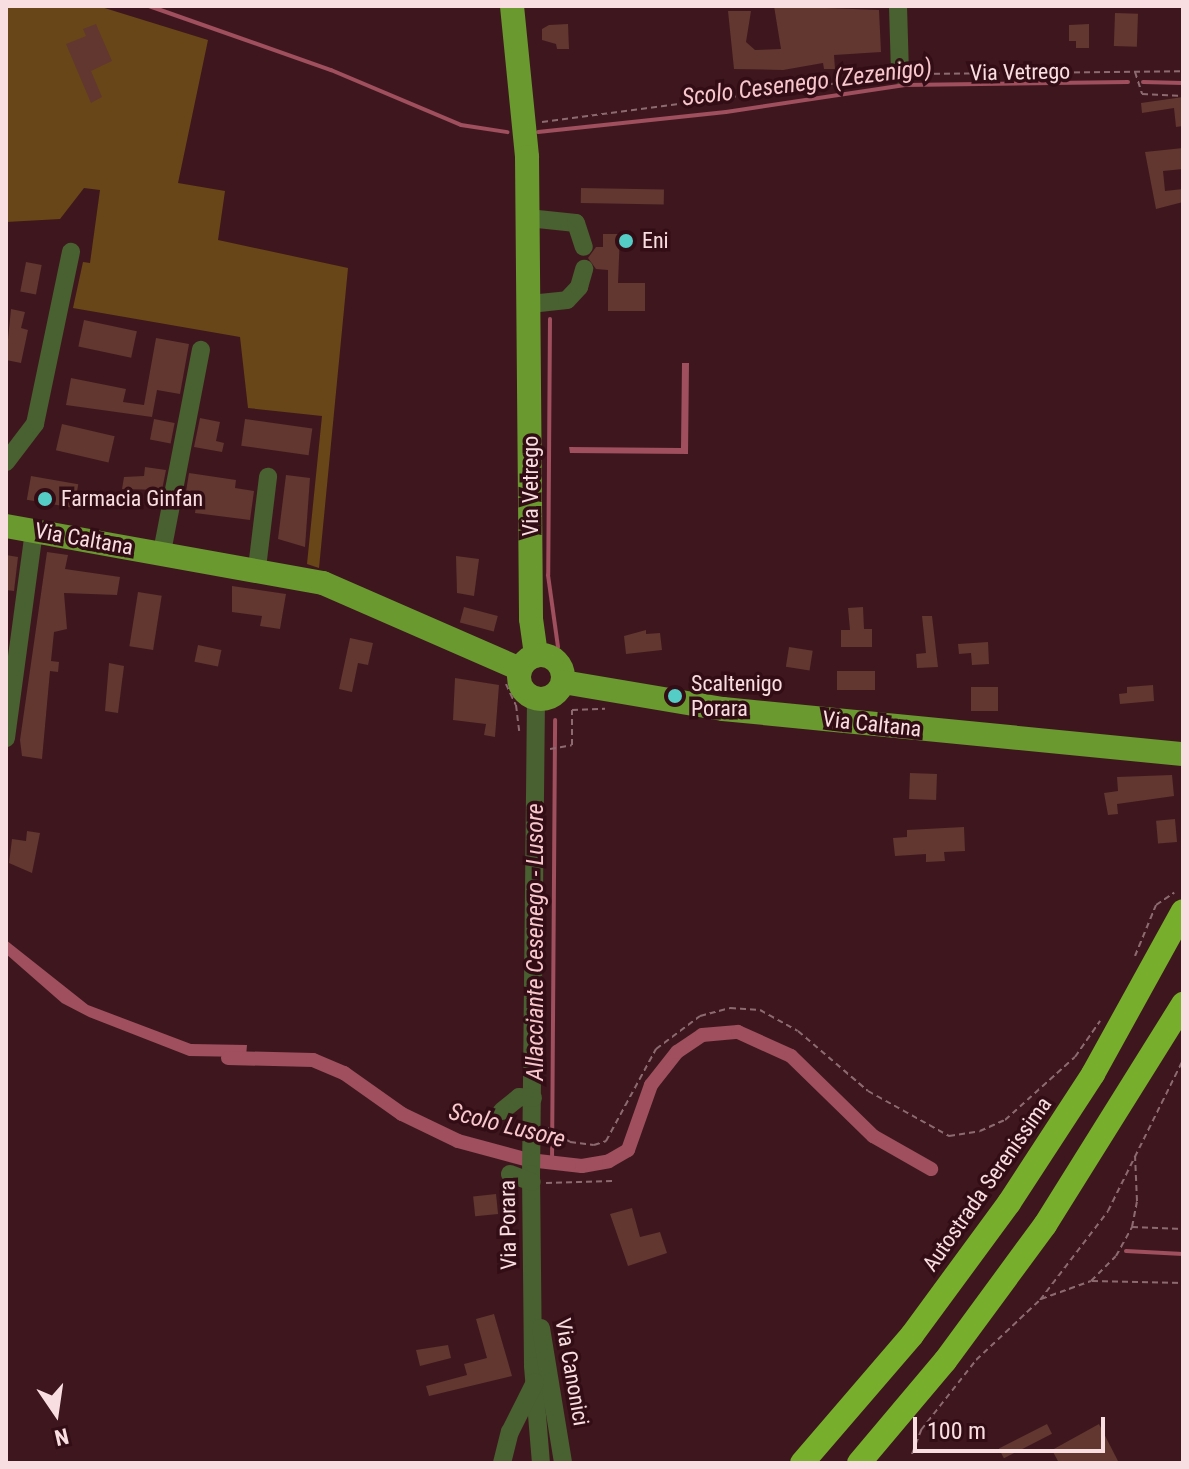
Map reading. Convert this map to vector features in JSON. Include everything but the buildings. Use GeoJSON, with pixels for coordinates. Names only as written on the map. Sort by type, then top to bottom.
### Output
{"type":"FeatureCollection","features":[{"type":"Feature","properties":{"kind":"highway","name":"Autostrada Serenissima"},"geometry":{"type":"LineString","coordinates":[[802,1463],[912,1335],[1009,1203],[1093,1074],[1183,911]]}},
{"type":"Feature","properties":{"kind":"highway"},"geometry":{"type":"LineString","coordinates":[[859,1463],[945,1361],[1045,1225],[1183,1004]]}},
{"type":"Feature","properties":{"kind":"main road","name":"Via Vetrego"},"geometry":{"type":"LineString","coordinates":[[512,6],[525,124],[528,218],[531,619],[528,662]]}},
{"type":"Feature","properties":{"kind":"main road","name":"Via Caltana"},"geometry":{"type":"LineString","coordinates":[[6,526],[257,568],[323,583],[528,662],[554,659],[563,682],[723,709],[1183,754]]}},
{"type":"Feature","properties":{"kind":"main road"},"geometry":{"type":"LineString","coordinates":[[528,662],[523,691],[536,699],[553,696],[563,682]]}},
{"type":"Feature","properties":{"kind":"street"},"geometry":{"type":"LineString","coordinates":[[898,6],[900,75]]}},
{"type":"Feature","properties":{"kind":"street"},"geometry":{"type":"LineString","coordinates":[[528,218],[576,223],[584,247]]}},
{"type":"Feature","properties":{"kind":"street"},"geometry":{"type":"LineString","coordinates":[[6,462],[35,424],[71,252]]}},
{"type":"Feature","properties":{"kind":"street"},"geometry":{"type":"LineString","coordinates":[[530,304],[574,296],[584,269]]}},
{"type":"Feature","properties":{"kind":"street","name":"Via Caltana"},"geometry":{"type":"LineString","coordinates":[[162,552],[201,350]]}},
{"type":"Feature","properties":{"kind":"street"},"geometry":{"type":"LineString","coordinates":[[257,568],[268,477]]}},
{"type":"Feature","properties":{"kind":"street"},"geometry":{"type":"LineString","coordinates":[[6,738],[34,531]]}},
{"type":"Feature","properties":{"kind":"street","name":"Via Porara"},"geometry":{"type":"LineString","coordinates":[[536,699],[533,1098],[541,1132],[532,1178],[535,1382],[541,1463]]}},
{"type":"Feature","properties":{"kind":"street"},"geometry":{"type":"LineString","coordinates":[[502,1111],[519,1097],[533,1098]]}},
{"type":"Feature","properties":{"kind":"street"},"geometry":{"type":"LineString","coordinates":[[510,1174],[532,1178]]}},
{"type":"Feature","properties":{"kind":"street","name":"Via Canonici"},"geometry":{"type":"LineString","coordinates":[[533,1290],[551,1373],[563,1463]]}},
{"type":"Feature","properties":{"kind":"street","name":"Via Canonici"},"geometry":{"type":"LineString","coordinates":[[502,1463],[510,1432],[535,1382]]}},
{"type":"Feature","properties":{"kind":"path"},"geometry":{"type":"LineString","coordinates":[[1135,70],[1142,94],[1183,96]]}},
{"type":"Feature","properties":{"kind":"path","name":"Via Vetrego"},"geometry":{"type":"LineString","coordinates":[[525,124],[900,75],[1183,71]]}},
{"type":"Feature","properties":{"kind":"path"},"geometry":{"type":"LineString","coordinates":[[544,749],[562,750]]}},
{"type":"Feature","properties":{"kind":"path"},"geometry":{"type":"LineString","coordinates":[[1132,965],[1156,905],[1168,894],[1182,893]]}},
{"type":"Feature","properties":{"kind":"path"},"geometry":{"type":"LineString","coordinates":[[541,1132],[557,1134],[570,1142],[594,1145],[606,1141],[656,1049],[700,1016],[730,1008],[760,1010],[798,1031],[868,1091],[949,1136],[980,1131],[1005,1120],[1075,1057],[1106,1010]]}},
{"type":"Feature","properties":{"kind":"path"},"geometry":{"type":"LineString","coordinates":[[912,1454],[921,1430],[976,1360],[1040,1300],[1108,1211],[1183,1060]]}},
{"type":"Feature","properties":{"kind":"path"},"geometry":{"type":"LineString","coordinates":[[1091,1281],[1116,1256],[1132,1227],[1137,1201],[1135,1154]]}},
{"type":"Feature","properties":{"kind":"path"},"geometry":{"type":"LineString","coordinates":[[532,1178],[612,1181]]}},
{"type":"Feature","properties":{"kind":"path"},"geometry":{"type":"LineString","coordinates":[[1132,1227],[1183,1229]]}},
{"type":"Feature","properties":{"kind":"path"},"geometry":{"type":"LineString","coordinates":[[1040,1300],[1091,1281],[1183,1283]]}},
{"type":"Feature","properties":{"kind":"shaded area"},"geometry":{"type":"Polygon","coordinates":[[[6,6],[98,6],[208,40],[178,183],[225,191],[218,240],[348,268],[319,568],[307,564],[322,416],[248,408],[240,337],[73,308],[83,262],[90,263],[100,190],[84,188],[60,219],[6,222],[6,6]]]}},
{"type":"Feature","properties":{"kind":"shaded area"},"geometry":{"type":"Polygon","coordinates":[[[682,363],[689,363],[688,454],[570,453],[569,447],[681,448],[682,363]]]}},
{"type":"Feature","properties":{"kind":"shaded area"},"geometry":{"type":"Polygon","coordinates":[[[6,940],[88,1005],[191,1044],[247,1045],[246,1057],[189,1056],[89,1017],[62,1003],[6,954],[6,940]]]}},
{"type":"Feature","properties":{"kind":"waterway","name":"Scolo Cesenego (Zezenigo)"},"geometry":{"type":"LineString","coordinates":[[149,6],[331,70],[461,125],[507,132]]}},
{"type":"Feature","properties":{"kind":"waterway","name":"Scolo Cesenego (Zezenigo)"},"geometry":{"type":"LineString","coordinates":[[538,132],[726,112],[905,85],[1128,82]]}},
{"type":"Feature","properties":{"kind":"waterway","name":"Scolo Cesenego (Zezenigo)"},"geometry":{"type":"LineString","coordinates":[[1143,82],[1183,83]]}},
{"type":"Feature","properties":{"kind":"waterway","name":"Allacciante Cesenego - Lusore"},"geometry":{"type":"LineString","coordinates":[[550,319],[548,575],[558,647]]}},
{"type":"Feature","properties":{"kind":"waterway","name":"Allacciante Cesenego - Lusore"},"geometry":{"type":"LineString","coordinates":[[552,1164],[555,720]]}},
{"type":"Feature","properties":{"kind":"waterway","name":"Scolo Lusore"},"geometry":{"type":"LineString","coordinates":[[228,1058],[313,1060],[344,1073],[402,1114],[458,1141],[529,1160],[582,1166],[609,1161],[628,1150],[651,1085],[677,1052],[702,1035],[738,1032],[791,1056],[873,1136],[931,1169]]}},
{"type":"Feature","properties":{"kind":"waterway","name":"Scolo Lusore"},"geometry":{"type":"LineString","coordinates":[[1126,1251],[1183,1254]]}},
{"type":"Feature","properties":{"kind":"place","name":"Eni"},"geometry":{"type":"Point","coordinates":[626,241]}},
{"type":"Feature","properties":{"kind":"place","name":"Farmacia Ginfan"},"geometry":{"type":"Point","coordinates":[45,499]}},
{"type":"Feature","properties":{"kind":"place","name":"Scaltenigo Porara"},"geometry":{"type":"Point","coordinates":[675,696]}}]}
